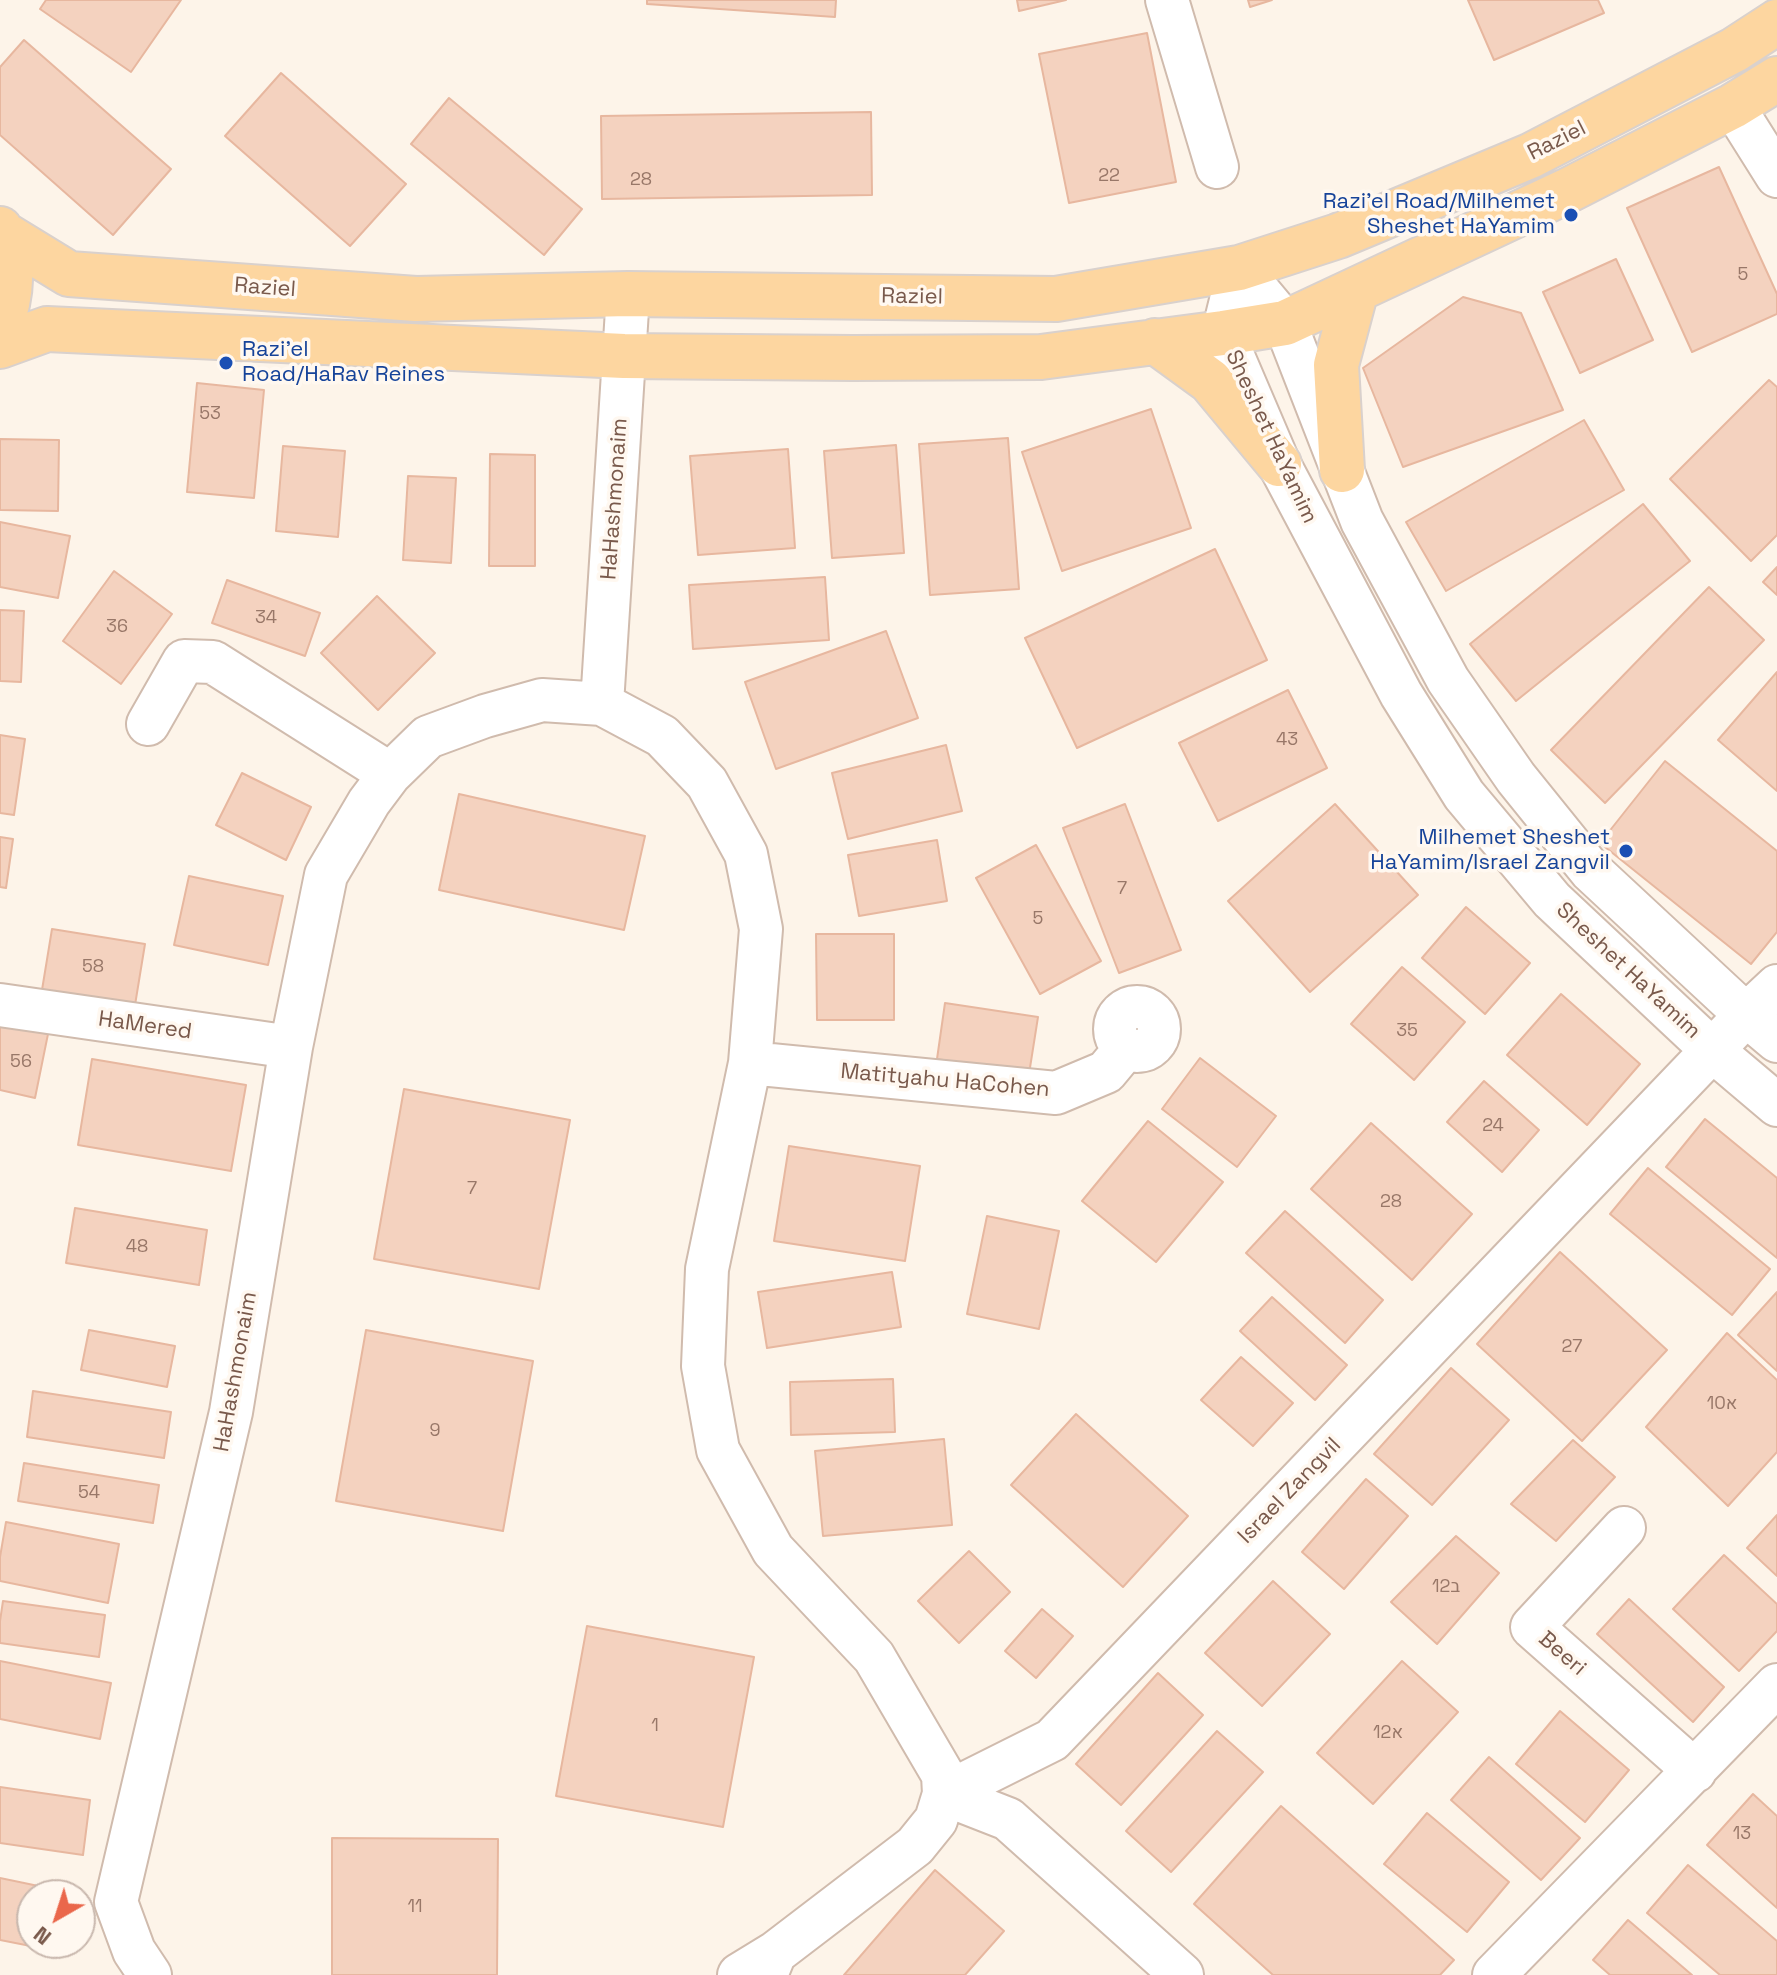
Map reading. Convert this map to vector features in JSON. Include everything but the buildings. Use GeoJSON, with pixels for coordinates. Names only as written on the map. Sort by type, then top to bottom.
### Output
{"type":"FeatureCollection","features":[{"type":"Feature","properties":{"kind":"main road","name":"Raziel"},"geometry":{"type":"LineString","coordinates":[[1,231],[69,274],[416,299],[628,294],[1056,299],[1239,268],[1338,236],[1530,156],[1734,50],[1777,22]]}},
{"type":"Feature","properties":{"kind":"main road"},"geometry":{"type":"LineString","coordinates":[[0,346],[47,329],[624,356],[1041,357],[1223,333],[1285,323],[1567,191],[1733,106],[1777,79]]}},
{"type":"Feature","properties":{"kind":"main road"},"geometry":{"type":"LineString","coordinates":[[0,327],[10,295],[10,263],[1,231]]}},
{"type":"Feature","properties":{"kind":"main road"},"geometry":{"type":"LineString","coordinates":[[1342,470],[1336,365],[1356,290]]}},
{"type":"Feature","properties":{"kind":"main road"},"geometry":{"type":"LineString","coordinates":[[1155,341],[1210,381],[1279,464]]}},
{"type":"Feature","properties":{"kind":"street"},"geometry":{"type":"LineString","coordinates":[[1167,0],[1217,167]]}},
{"type":"Feature","properties":{"kind":"street"},"geometry":{"type":"LineString","coordinates":[[1733,106],[1777,176]]}},
{"type":"Feature","properties":{"kind":"street"},"geometry":{"type":"LineString","coordinates":[[1239,268],[1285,323],[1362,521],[1448,680],[1516,778],[1591,871],[1762,1028]]}},
{"type":"Feature","properties":{"kind":"street","name":"Sheshet HaYamim"},"geometry":{"type":"LineString","coordinates":[[1239,268],[1223,333],[1279,464],[1401,694],[1464,795],[1552,900],[1712,1050],[1777,1105]]}},
{"type":"Feature","properties":{"kind":"street","name":"HaHashmonaim"},"geometry":{"type":"LineString","coordinates":[[602,704],[628,294]]}},
{"type":"Feature","properties":{"kind":"street"},"geometry":{"type":"LineString","coordinates":[[148,724],[184,661],[213,662],[390,774]]}},
{"type":"Feature","properties":{"kind":"street","name":"HaHashmonaim"},"geometry":{"type":"LineString","coordinates":[[150,1975],[134,1951],[116,1902],[231,1412],[291,1047],[326,875],[369,802],[390,774],[428,737],[542,700],[602,704],[662,736],[707,783],[746,854],[761,929],[750,1063],[707,1269],[703,1366],[718,1450],[773,1550],[874,1657],[943,1775],[944,1794]]}},
{"type":"Feature","properties":{"kind":"street","name":"Israel Zangvil"},"geometry":{"type":"LineString","coordinates":[[944,1794],[1052,1740],[1712,1050],[1762,1028],[1777,986]]}},
{"type":"Feature","properties":{"kind":"street","name":"HaMered"},"geometry":{"type":"LineString","coordinates":[[0,1005],[291,1047]]}},
{"type":"Feature","properties":{"kind":"street","name":"Matityahu HaCohen"},"geometry":{"type":"LineString","coordinates":[[750,1063],[1056,1093],[1106,1072],[1126,1048]]}},
{"type":"Feature","properties":{"kind":"street","name":"Beeri"},"geometry":{"type":"LineString","coordinates":[[1624,1528],[1532,1627],[1695,1771]]}},
{"type":"Feature","properties":{"kind":"street"},"geometry":{"type":"LineString","coordinates":[[1494,1975],[1777,1685]]}},
{"type":"Feature","properties":{"kind":"street"},"geometry":{"type":"LineString","coordinates":[[739,1975],[771,1964],[915,1846],[936,1820],[944,1794],[1008,1819],[1182,1975]]}},
{"type":"Feature","properties":{"kind":"place","name":"Razi'el Road/Milhemet Sheshet HaYamim"},"geometry":{"type":"Point","coordinates":[1571,215]}},
{"type":"Feature","properties":{"kind":"place","name":"Razi'el Road/HaRav Reines"},"geometry":{"type":"Point","coordinates":[226,363]}},
{"type":"Feature","properties":{"kind":"place","name":"Milhemet Sheshet HaYamim/Israel Zangvil"},"geometry":{"type":"Point","coordinates":[1626,851]}}]}
